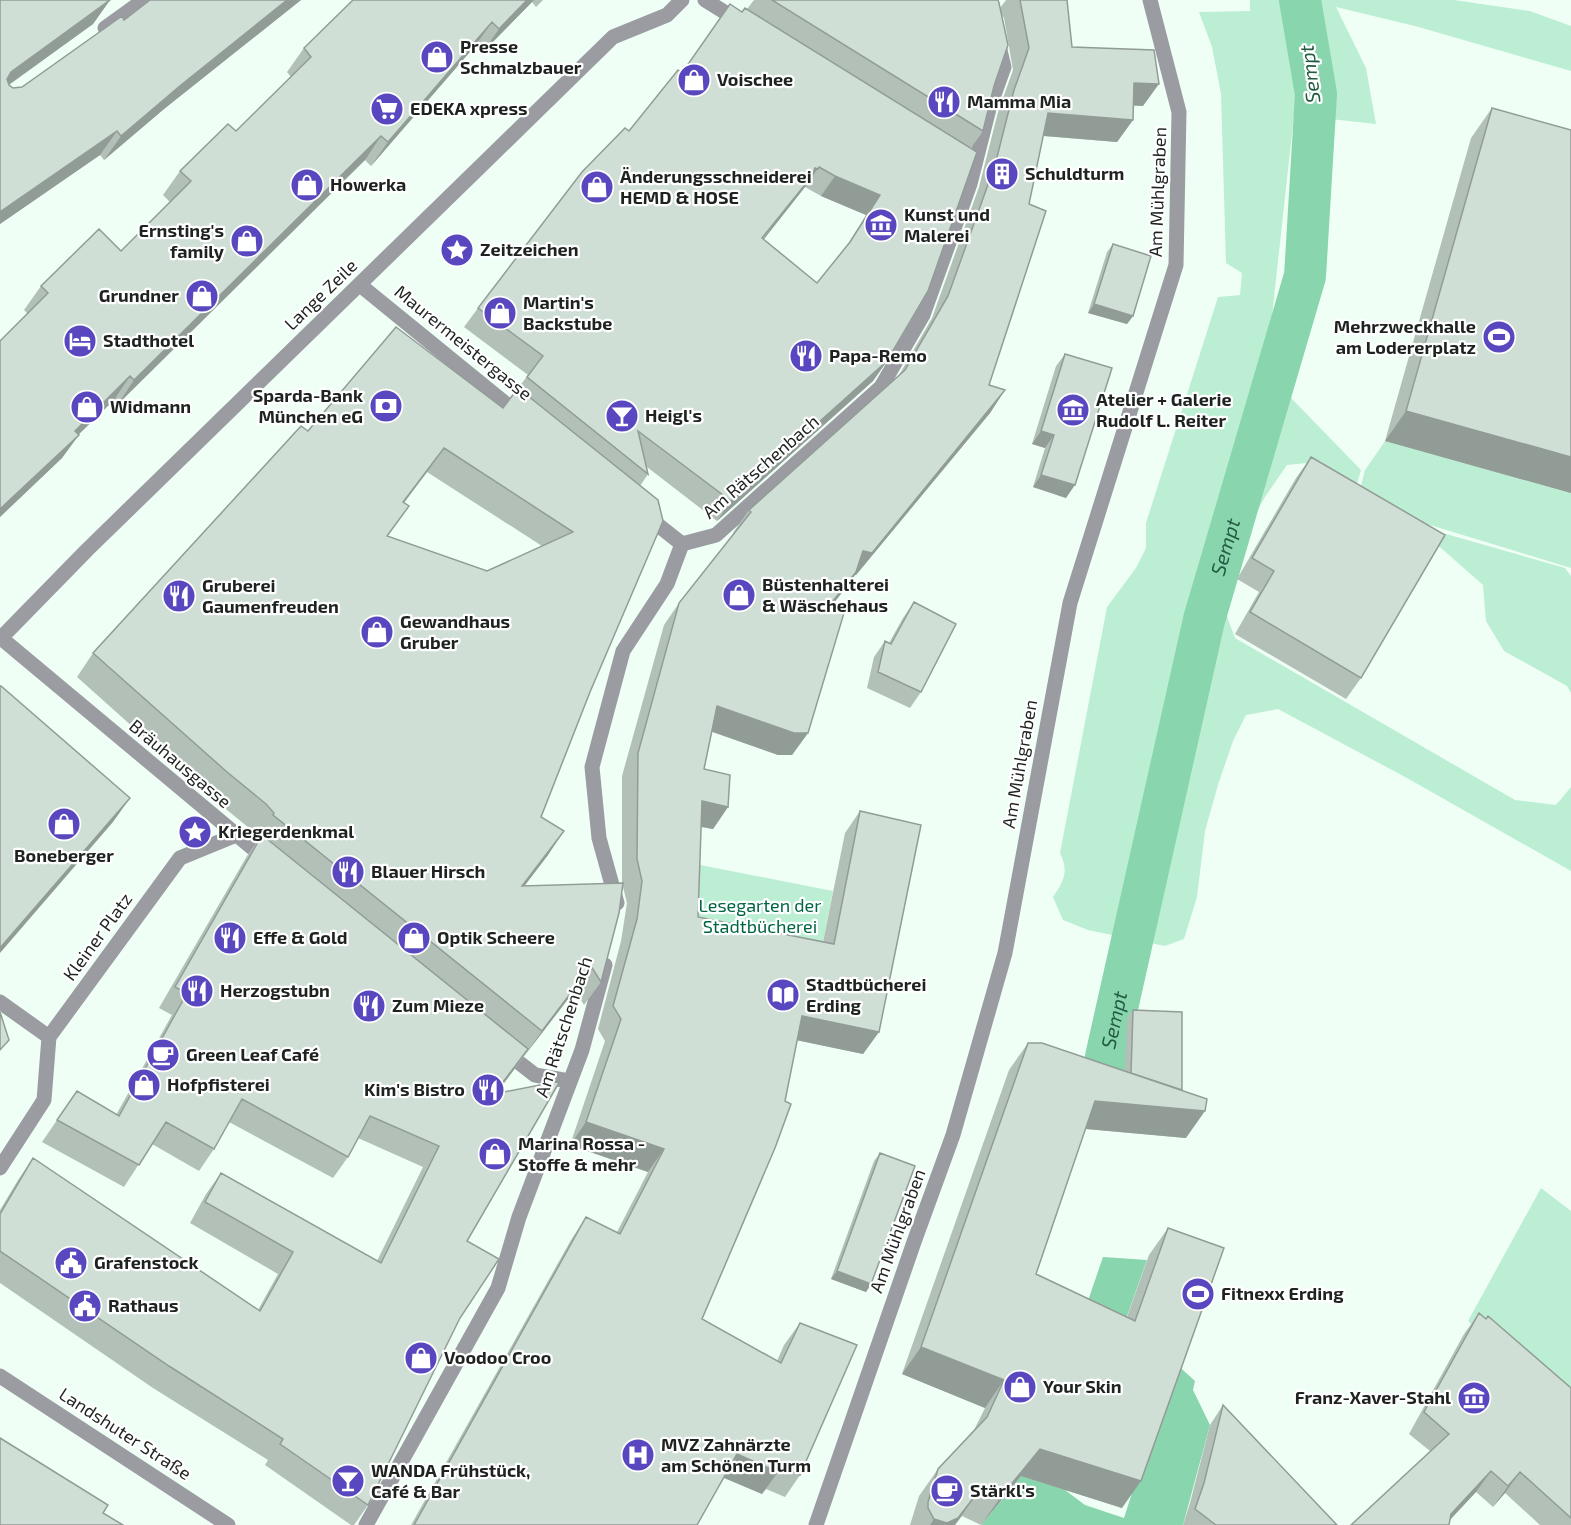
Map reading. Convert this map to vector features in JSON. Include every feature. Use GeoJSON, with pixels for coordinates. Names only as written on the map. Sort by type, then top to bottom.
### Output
{"type":"FeatureCollection","features":[{"type":"Feature","properties":{"kind":"street"},"geometry":{"type":"LineString","coordinates":[[96,34],[144,0]]}},
{"type":"Feature","properties":{"kind":"street","name":"Lange Zeile"},"geometry":{"type":"LineString","coordinates":[[0,638],[87,550],[613,37],[667,15],[682,0]]}},
{"type":"Feature","properties":{"kind":"street"},"geometry":{"type":"LineString","coordinates":[[705,0],[753,30]]}},
{"type":"Feature","properties":{"kind":"street","name":"Am Mühlgraben"},"geometry":{"type":"LineString","coordinates":[[816,1525],[953,1135],[968,1083],[1005,952],[1070,603],[1176,265],[1179,112],[1150,0]]}},
{"type":"Feature","properties":{"kind":"street","name":"Am Rätschenbach"},"geometry":{"type":"LineString","coordinates":[[682,544],[716,536],[881,387],[923,315],[970,184],[969,164],[1004,68],[996,30]]}},
{"type":"Feature","properties":{"kind":"street","name":"Maurermeistergasse"},"geometry":{"type":"LineString","coordinates":[[360,285],[535,427]]}},
{"type":"Feature","properties":{"kind":"street"},"geometry":{"type":"LineString","coordinates":[[615,921],[617,902],[598,838],[592,767],[623,651],[667,584],[682,544],[636,508]]}},
{"type":"Feature","properties":{"kind":"street","name":"Bräuhausgasse"},"geometry":{"type":"LineString","coordinates":[[0,638],[280,871]]}},
{"type":"Feature","properties":{"kind":"street","name":"Kleiner Platz"},"geometry":{"type":"LineString","coordinates":[[50,1037],[180,858],[236,835]]}},
{"type":"Feature","properties":{"kind":"street","name":"Am Rätschenbach"},"geometry":{"type":"LineString","coordinates":[[366,1525],[498,1288],[519,1217],[582,1050],[609,950]]}},
{"type":"Feature","properties":{"kind":"street"},"geometry":{"type":"LineString","coordinates":[[0,1002],[50,1037],[44,1100],[0,1168]]}},
{"type":"Feature","properties":{"kind":"street"},"geometry":{"type":"LineString","coordinates":[[488,1038],[535,1075],[569,1081]]}},
{"type":"Feature","properties":{"kind":"street","name":"Landshuter Straße"},"geometry":{"type":"LineString","coordinates":[[0,1376],[228,1525]]}},
{"type":"Feature","properties":{"kind":"green space"},"geometry":{"type":"Polygon","coordinates":[[[1250,0],[1454,0],[1530,11],[1571,26],[1571,71],[1415,26],[1336,7],[1366,68],[1376,124],[1294,115],[1271,325],[1259,365],[1361,470],[1355,491],[1307,463],[1287,465],[1265,497],[1241,540],[1227,585],[1225,611],[1235,638],[1515,800],[1556,805],[1571,787],[1571,871],[1407,778],[1278,709],[1246,715],[1233,741],[1205,831],[1197,897],[1184,939],[1165,946],[1088,930],[1063,920],[1053,897],[1065,871],[1060,853],[1107,607],[1136,568],[1146,548],[1146,523],[1218,297],[1240,295],[1242,273],[1226,263],[1221,94],[1212,47],[1199,12],[1250,11],[1250,0]]]}},
{"type":"Feature","properties":{"kind":"green space"},"geometry":{"type":"Polygon","coordinates":[[[1385,441],[1571,492],[1571,568],[1407,518],[1359,493],[1365,470],[1385,441]]]}},
{"type":"Feature","properties":{"kind":"green space"},"geometry":{"type":"Polygon","coordinates":[[[1432,530],[1565,568],[1571,576],[1571,693],[1567,686],[1504,651],[1486,621],[1483,585],[1441,548],[1418,532],[1432,530]]]}},
{"type":"Feature","properties":{"kind":"green space","name":"Lesegarten der Stadtbücherei"},"geometry":{"type":"Polygon","coordinates":[[[695,864],[833,891],[818,966],[690,941],[695,864]]]}},
{"type":"Feature","properties":{"kind":"green space"},"geometry":{"type":"Polygon","coordinates":[[[1541,1188],[1571,1211],[1571,1414],[1468,1321],[1541,1188]]]}},
{"type":"Feature","properties":{"kind":"shaded area"},"geometry":{"type":"Polygon","coordinates":[[[1103,1257],[1147,1260],[1099,1395],[1081,1321],[1103,1257]]]}},
{"type":"Feature","properties":{"kind":"shaded area"},"geometry":{"type":"Polygon","coordinates":[[[1174,1362],[1195,1381],[1193,1390],[1210,1425],[1183,1525],[981,1525],[1022,1475],[1079,1450],[1065,1490],[1085,1505],[1124,1518],[1174,1362]]]}},
{"type":"Feature","properties":{"kind":"building"},"geometry":{"type":"Polygon","coordinates":[[[0,0],[110,0],[11,72],[7,79],[13,88],[22,87],[122,16],[124,20],[150,0],[287,0],[121,136],[117,131],[0,212],[0,0]]]}},
{"type":"Feature","properties":{"kind":"building"},"geometry":{"type":"Polygon","coordinates":[[[353,0],[527,0],[499,29],[492,22],[388,142],[381,136],[134,380],[130,376],[75,431],[79,435],[0,509],[0,341],[48,293],[41,286],[99,229],[121,251],[191,181],[180,171],[228,124],[236,131],[311,57],[304,48],[353,0]]]}},
{"type":"Feature","properties":{"kind":"building"},"geometry":{"type":"Polygon","coordinates":[[[772,0],[998,0],[1008,45],[994,86],[983,131],[772,0]]]}},
{"type":"Feature","properties":{"kind":"building"},"geometry":{"type":"Polygon","coordinates":[[[1020,0],[1067,0],[1072,47],[1154,50],[1159,84],[1134,83],[1133,120],[1048,113],[1029,204],[1046,211],[989,385],[1005,390],[872,553],[863,551],[856,572],[829,606],[844,613],[808,733],[794,733],[717,706],[704,769],[730,775],[728,807],[702,801],[698,917],[834,944],[860,811],[921,825],[879,1032],[802,1016],[785,1101],[791,1104],[775,1148],[702,1319],[781,1363],[800,1323],[857,1345],[800,1475],[780,1466],[778,1472],[737,1454],[697,1525],[414,1525],[586,1217],[620,1234],[664,1149],[586,1122],[621,1019],[613,1006],[637,919],[642,881],[637,859],[638,753],[679,603],[751,512],[749,510],[905,370],[948,296],[995,165],[1014,90],[1029,48],[1020,0]]]}},
{"type":"Feature","properties":{"kind":"building"},"geometry":{"type":"Polygon","coordinates":[[[730,4],[742,12],[745,8],[977,152],[928,291],[887,361],[731,501],[638,431],[648,474],[527,377],[543,356],[478,308],[582,172],[625,128],[629,131],[678,70],[682,73],[730,4]],[[819,167],[815,168],[812,176],[762,238],[817,283],[850,242],[880,195],[819,167]]]}},
{"type":"Feature","properties":{"kind":"building","name":"Mehrzweckhalle am Lodererplatz"},"geometry":{"type":"Polygon","coordinates":[[[1492,108],[1571,130],[1571,457],[1406,411],[1492,108]]]}},
{"type":"Feature","properties":{"kind":"building"},"geometry":{"type":"Polygon","coordinates":[[[1113,244],[1151,256],[1133,316],[1094,304],[1113,244]]]}},
{"type":"Feature","properties":{"kind":"building"},"geometry":{"type":"Polygon","coordinates":[[[396,327],[503,408],[518,388],[658,500],[663,521],[590,692],[541,817],[564,831],[522,886],[623,883],[619,913],[601,982],[591,966],[542,1031],[273,815],[274,813],[266,804],[93,653],[301,426],[308,431],[396,327]],[[444,448],[403,502],[409,506],[387,536],[487,571],[573,532],[444,448]]]}},
{"type":"Feature","properties":{"kind":"building"},"geometry":{"type":"Polygon","coordinates":[[[1065,354],[1112,368],[1075,485],[1041,475],[1054,435],[1041,431],[1065,354]]]}},
{"type":"Feature","properties":{"kind":"building"},"geometry":{"type":"Polygon","coordinates":[[[1311,457],[1445,535],[1361,678],[1250,612],[1274,571],[1252,558],[1311,457]]]}},
{"type":"Feature","properties":{"kind":"building"},"geometry":{"type":"Polygon","coordinates":[[[914,602],[956,624],[921,692],[878,672],[885,641],[891,644],[914,602]]]}},
{"type":"Feature","properties":{"kind":"building"},"geometry":{"type":"Polygon","coordinates":[[[0,686],[130,798],[0,948],[0,686]]]}},
{"type":"Feature","properties":{"kind":"building"},"geometry":{"type":"Polygon","coordinates":[[[262,835],[528,1049],[494,1094],[560,1081],[467,1241],[499,1259],[460,1318],[368,1505],[280,1444],[283,1439],[169,1366],[0,1251],[0,1214],[33,1158],[260,1311],[293,1252],[205,1202],[221,1173],[381,1263],[439,1146],[370,1116],[348,1157],[242,1099],[214,1149],[166,1122],[139,1165],[57,1120],[77,1091],[119,1116],[187,993],[175,987],[262,835]]]}},
{"type":"Feature","properties":{"kind":"building"},"geometry":{"type":"Polygon","coordinates":[[[1133,1010],[1182,1012],[1182,1090],[1131,1073],[1133,1010]]]}},
{"type":"Feature","properties":{"kind":"building"},"geometry":{"type":"Polygon","coordinates":[[[0,1012],[9,1040],[0,1050],[0,1012]]]}},
{"type":"Feature","properties":{"kind":"building"},"geometry":{"type":"Polygon","coordinates":[[[1028,1043],[1042,1043],[1207,1099],[1205,1111],[1095,1101],[1036,1274],[1135,1321],[1168,1228],[1224,1248],[1141,1481],[1040,1449],[1000,1498],[981,1488],[958,1518],[947,1523],[934,1519],[928,1508],[938,1469],[987,1417],[1004,1380],[921,1347],[1028,1043]]]}},
{"type":"Feature","properties":{"kind":"building"},"geometry":{"type":"Polygon","coordinates":[[[880,1153],[915,1166],[871,1284],[837,1271],[880,1153]]]}},
{"type":"Feature","properties":{"kind":"building"},"geometry":{"type":"Polygon","coordinates":[[[1479,1313],[1486,1319],[1488,1316],[1571,1388],[1571,1518],[1520,1472],[1508,1486],[1491,1471],[1451,1514],[1449,1525],[1351,1525],[1449,1434],[1424,1412],[1479,1313]]]}},
{"type":"Feature","properties":{"kind":"building"},"geometry":{"type":"Polygon","coordinates":[[[1223,1405],[1337,1525],[1216,1525],[1195,1509],[1204,1483],[1223,1405]]]}},
{"type":"Feature","properties":{"kind":"building"},"geometry":{"type":"Polygon","coordinates":[[[0,1438],[108,1505],[103,1513],[123,1525],[0,1525],[0,1438]]]}},
{"type":"Feature","properties":{"kind":"waterway","name":"Sempt"},"geometry":{"type":"LineString","coordinates":[[1109,1094],[1106,1057],[1204,620],[1305,276],[1316,94],[1300,0]]}},
{"type":"Feature","properties":{"kind":"place","name":"Presse Schmalzbauer"},"geometry":{"type":"Point","coordinates":[437,57]}},
{"type":"Feature","properties":{"kind":"place","name":"Voischee"},"geometry":{"type":"Point","coordinates":[694,80]}},
{"type":"Feature","properties":{"kind":"place","name":"Mamma Mia"},"geometry":{"type":"Point","coordinates":[944,102]}},
{"type":"Feature","properties":{"kind":"place","name":"EDEKA xpress"},"geometry":{"type":"Point","coordinates":[387,109]}},
{"type":"Feature","properties":{"kind":"place","name":"Schuldturm"},"geometry":{"type":"Point","coordinates":[1002,174]}},
{"type":"Feature","properties":{"kind":"place","name":"Howerka"},"geometry":{"type":"Point","coordinates":[307,185]}},
{"type":"Feature","properties":{"kind":"place","name":"Änderungsschneiderei HEMD & HOSE"},"geometry":{"type":"Point","coordinates":[597,187]}},
{"type":"Feature","properties":{"kind":"place","name":"Kunst und Malerei"},"geometry":{"type":"Point","coordinates":[881,225]}},
{"type":"Feature","properties":{"kind":"place","name":"Ernsting's family"},"geometry":{"type":"Point","coordinates":[247,241]}},
{"type":"Feature","properties":{"kind":"place","name":"Zeitzeichen"},"geometry":{"type":"Point","coordinates":[457,250]}},
{"type":"Feature","properties":{"kind":"place","name":"Grundner"},"geometry":{"type":"Point","coordinates":[202,296]}},
{"type":"Feature","properties":{"kind":"place","name":"Martin's Backstube"},"geometry":{"type":"Point","coordinates":[500,313]}},
{"type":"Feature","properties":{"kind":"place","name":"Mehrzweckhalle am Lodererplatz"},"geometry":{"type":"Point","coordinates":[1499,337]}},
{"type":"Feature","properties":{"kind":"place","name":"Stadthotel"},"geometry":{"type":"Point","coordinates":[80,341]}},
{"type":"Feature","properties":{"kind":"place","name":"Papa-Remo"},"geometry":{"type":"Point","coordinates":[806,356]}},
{"type":"Feature","properties":{"kind":"place","name":"Sparda-Bank München eG"},"geometry":{"type":"Point","coordinates":[386,406]}},
{"type":"Feature","properties":{"kind":"place","name":"Widmann"},"geometry":{"type":"Point","coordinates":[87,407]}},
{"type":"Feature","properties":{"kind":"place","name":"Atelier + Galerie Rudolf L. Reiter"},"geometry":{"type":"Point","coordinates":[1073,410]}},
{"type":"Feature","properties":{"kind":"place","name":"Heigl's"},"geometry":{"type":"Point","coordinates":[622,416]}},
{"type":"Feature","properties":{"kind":"place","name":"Büstenhalterei & Wäschehaus"},"geometry":{"type":"Point","coordinates":[739,595]}},
{"type":"Feature","properties":{"kind":"place","name":"Gruberei Gaumenfreuden"},"geometry":{"type":"Point","coordinates":[179,596]}},
{"type":"Feature","properties":{"kind":"place","name":"Gewandhaus Gruber"},"geometry":{"type":"Point","coordinates":[377,632]}},
{"type":"Feature","properties":{"kind":"place","name":"Boneberger"},"geometry":{"type":"Point","coordinates":[64,824]}},
{"type":"Feature","properties":{"kind":"place","name":"Kriegerdenkmal"},"geometry":{"type":"Point","coordinates":[195,832]}},
{"type":"Feature","properties":{"kind":"place","name":"Blauer Hirsch"},"geometry":{"type":"Point","coordinates":[348,872]}},
{"type":"Feature","properties":{"kind":"place","name":"Effe & Gold"},"geometry":{"type":"Point","coordinates":[230,938]}},
{"type":"Feature","properties":{"kind":"place","name":"Optik Scheere"},"geometry":{"type":"Point","coordinates":[414,938]}},
{"type":"Feature","properties":{"kind":"place","name":"Herzogstubn"},"geometry":{"type":"Point","coordinates":[197,991]}},
{"type":"Feature","properties":{"kind":"place","name":"Stadtbücherei Erding"},"geometry":{"type":"Point","coordinates":[783,995]}},
{"type":"Feature","properties":{"kind":"place","name":"Zum Mieze"},"geometry":{"type":"Point","coordinates":[369,1006]}},
{"type":"Feature","properties":{"kind":"place","name":"Green Leaf Café"},"geometry":{"type":"Point","coordinates":[163,1055]}},
{"type":"Feature","properties":{"kind":"place","name":"Hofpfisterei"},"geometry":{"type":"Point","coordinates":[144,1085]}},
{"type":"Feature","properties":{"kind":"place","name":"Kim's Bistro"},"geometry":{"type":"Point","coordinates":[488,1090]}},
{"type":"Feature","properties":{"kind":"place","name":"Marina Rossa - Stoffe & mehr"},"geometry":{"type":"Point","coordinates":[495,1154]}},
{"type":"Feature","properties":{"kind":"place","name":"Grafenstock"},"geometry":{"type":"Point","coordinates":[71,1263]}},
{"type":"Feature","properties":{"kind":"place","name":"Fitnexx Erding"},"geometry":{"type":"Point","coordinates":[1198,1294]}},
{"type":"Feature","properties":{"kind":"place","name":"Rathaus"},"geometry":{"type":"Point","coordinates":[85,1306]}},
{"type":"Feature","properties":{"kind":"place","name":"Voodoo Croo"},"geometry":{"type":"Point","coordinates":[421,1358]}},
{"type":"Feature","properties":{"kind":"place","name":"Your Skin"},"geometry":{"type":"Point","coordinates":[1020,1387]}},
{"type":"Feature","properties":{"kind":"place","name":"Franz-Xaver-Stahl"},"geometry":{"type":"Point","coordinates":[1474,1398]}},
{"type":"Feature","properties":{"kind":"place","name":"MVZ Zahnärzte am Schönen Turm"},"geometry":{"type":"Point","coordinates":[638,1455]}},
{"type":"Feature","properties":{"kind":"place","name":"WANDA Frühstück, Café & Bar"},"geometry":{"type":"Point","coordinates":[348,1481]}},
{"type":"Feature","properties":{"kind":"place","name":"Stärkl's"},"geometry":{"type":"Point","coordinates":[947,1491]}}]}
